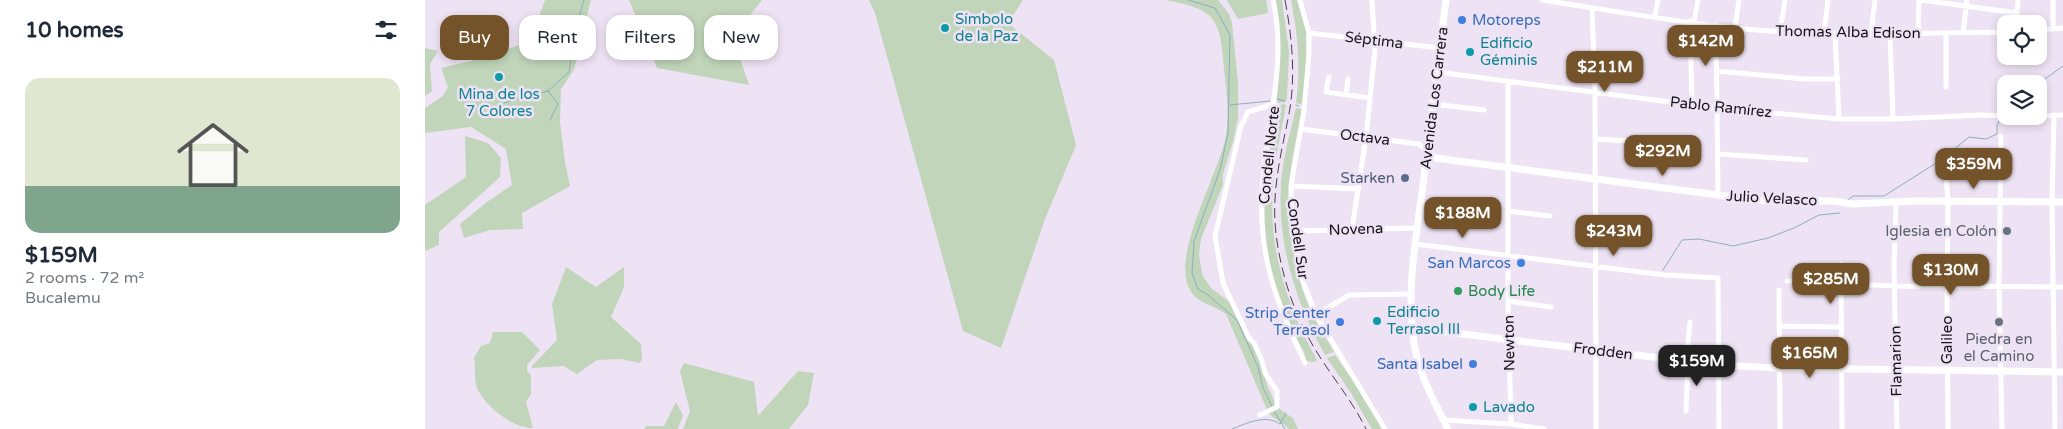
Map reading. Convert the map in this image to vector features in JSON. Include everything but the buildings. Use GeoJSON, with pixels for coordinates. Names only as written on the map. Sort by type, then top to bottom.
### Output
{"type":"FeatureCollection","features":[{"type":"Feature","properties":{"kind":"main road","name":"Avenida Los Carrera"},"geometry":{"type":"LineString","coordinates":[[1447,0],[1415,244],[1411,294],[1415,349],[1421,371],[1448,429]]}},
{"type":"Feature","properties":{"kind":"main road","name":"Julio Velasco"},"geometry":{"type":"LineString","coordinates":[[1427,150],[1435,158],[1764,201],[1833,201],[1853,204],[1948,201],[2063,202]]}},
{"type":"Feature","properties":{"kind":"main road","name":"Frodden"},"geometry":{"type":"LineString","coordinates":[[1413,328],[1718,365],[1779,368],[2063,372]]}},
{"type":"Feature","properties":{"kind":"street","name":"Condell Norte"},"geometry":{"type":"LineString","coordinates":[[1273,0],[1276,13],[1278,47],[1277,79],[1262,193],[1265,258],[1275,294],[1305,363]]}},
{"type":"Feature","properties":{"kind":"street","name":"Condell Sur"},"geometry":{"type":"LineString","coordinates":[[1300,0],[1309,33],[1307,82],[1291,186],[1294,231],[1302,280],[1316,315],[1385,429]]}},
{"type":"Feature","properties":{"kind":"street"},"geometry":{"type":"LineString","coordinates":[[1352,229],[1370,98],[1374,40],[1372,0]]}},
{"type":"Feature","properties":{"kind":"street","name":"Thomas Alba Edison"},"geometry":{"type":"LineString","coordinates":[[1542,0],[1692,22],[1780,32],[1824,34],[1997,32]]}},
{"type":"Feature","properties":{"kind":"street"},"geometry":{"type":"LineString","coordinates":[[1655,16],[1658,0]]}},
{"type":"Feature","properties":{"kind":"street"},"geometry":{"type":"LineString","coordinates":[[1692,105],[1692,22],[1698,0]]}},
{"type":"Feature","properties":{"kind":"street"},"geometry":{"type":"LineString","coordinates":[[1735,27],[1739,0]]}},
{"type":"Feature","properties":{"kind":"street"},"geometry":{"type":"LineString","coordinates":[[1780,32],[1785,0]]}},
{"type":"Feature","properties":{"kind":"street"},"geometry":{"type":"LineString","coordinates":[[1824,34],[1828,0]]}},
{"type":"Feature","properties":{"kind":"street"},"geometry":{"type":"LineString","coordinates":[[1871,34],[1875,0]]}},
{"type":"Feature","properties":{"kind":"street"},"geometry":{"type":"LineString","coordinates":[[1918,33],[1920,0],[2017,13],[2018,0]]}},
{"type":"Feature","properties":{"kind":"street"},"geometry":{"type":"LineString","coordinates":[[1963,33],[1967,0]]}},
{"type":"Feature","properties":{"kind":"street"},"geometry":{"type":"LineString","coordinates":[[2053,0],[2053,29]]}},
{"type":"Feature","properties":{"kind":"street"},"geometry":{"type":"LineString","coordinates":[[1592,8],[1595,91],[1596,429]]}},
{"type":"Feature","properties":{"kind":"street"},"geometry":{"type":"LineString","coordinates":[[1716,25],[1719,195]]}},
{"type":"Feature","properties":{"kind":"street"},"geometry":{"type":"LineString","coordinates":[[2047,29],[2063,28]]}},
{"type":"Feature","properties":{"kind":"street","name":"Séptima"},"geometry":{"type":"LineString","coordinates":[[1309,33],[1440,48]]}},
{"type":"Feature","properties":{"kind":"street"},"geometry":{"type":"LineString","coordinates":[[1946,33],[1946,86]]}},
{"type":"Feature","properties":{"kind":"street"},"geometry":{"type":"LineString","coordinates":[[1835,34],[1839,119]]}},
{"type":"Feature","properties":{"kind":"street"},"geometry":{"type":"LineString","coordinates":[[1889,34],[1893,119]]}},
{"type":"Feature","properties":{"kind":"street"},"geometry":{"type":"LineString","coordinates":[[1716,71],[1805,79],[1838,79]]}},
{"type":"Feature","properties":{"kind":"street","name":"Pablo Ramírez"},"geometry":{"type":"LineString","coordinates":[[1437,72],[1717,108],[1839,119],[1997,116]]}},
{"type":"Feature","properties":{"kind":"street"},"geometry":{"type":"LineString","coordinates":[[1329,77],[1326,92],[1370,98]]}},
{"type":"Feature","properties":{"kind":"street"},"geometry":{"type":"LineString","coordinates":[[1346,94],[1348,79]]}},
{"type":"Feature","properties":{"kind":"street","name":"Newton"},"geometry":{"type":"LineString","coordinates":[[1508,82],[1508,301],[1511,424]]}},
{"type":"Feature","properties":{"kind":"street"},"geometry":{"type":"LineString","coordinates":[[1260,415],[1277,407],[1277,391],[1265,373],[1254,343],[1249,338],[1223,283],[1215,236],[1241,126],[1248,112],[1274,104]]}},
{"type":"Feature","properties":{"kind":"street"},"geometry":{"type":"LineString","coordinates":[[1433,104],[1484,110]]}},
{"type":"Feature","properties":{"kind":"street"},"geometry":{"type":"LineString","coordinates":[[2047,115],[2063,115]]}},
{"type":"Feature","properties":{"kind":"street"},"geometry":{"type":"LineString","coordinates":[[2054,115],[2052,202],[2055,429]]}},
{"type":"Feature","properties":{"kind":"street","name":"Octava"},"geometry":{"type":"LineString","coordinates":[[1301,129],[1419,144],[1427,150]]}},
{"type":"Feature","properties":{"kind":"street"},"geometry":{"type":"LineString","coordinates":[[2001,136],[1999,287],[2002,429]]}},
{"type":"Feature","properties":{"kind":"street"},"geometry":{"type":"LineString","coordinates":[[1595,140],[1631,142]]}},
{"type":"Feature","properties":{"kind":"street"},"geometry":{"type":"LineString","coordinates":[[1717,154],[1806,160]]}},
{"type":"Feature","properties":{"kind":"street","name":"Galileo"},"geometry":{"type":"LineString","coordinates":[[1945,161],[1948,201],[1948,429]]}},
{"type":"Feature","properties":{"kind":"street"},"geometry":{"type":"LineString","coordinates":[[1291,186],[1359,189]]}},
{"type":"Feature","properties":{"kind":"street","name":"Flamarion"},"geometry":{"type":"LineString","coordinates":[[1896,203],[1897,429]]}},
{"type":"Feature","properties":{"kind":"street"},"geometry":{"type":"LineString","coordinates":[[1508,211],[1550,216]]}},
{"type":"Feature","properties":{"kind":"street","name":"Novena"},"geometry":{"type":"LineString","coordinates":[[1294,231],[1417,228]]}},
{"type":"Feature","properties":{"kind":"street"},"geometry":{"type":"LineString","coordinates":[[1415,244],[1665,274],[1718,278],[1719,429]]}},
{"type":"Feature","properties":{"kind":"street"},"geometry":{"type":"LineString","coordinates":[[1841,264],[1842,429]]}},
{"type":"Feature","properties":{"kind":"street"},"geometry":{"type":"LineString","coordinates":[[1787,281],[1895,286],[2063,287]]}},
{"type":"Feature","properties":{"kind":"street"},"geometry":{"type":"LineString","coordinates":[[1779,290],[1780,429]]}},
{"type":"Feature","properties":{"kind":"street"},"geometry":{"type":"LineString","coordinates":[[1316,315],[1349,295],[1411,294]]}},
{"type":"Feature","properties":{"kind":"street"},"geometry":{"type":"LineString","coordinates":[[1508,301],[1551,307]]}},
{"type":"Feature","properties":{"kind":"street"},"geometry":{"type":"LineString","coordinates":[[1686,411],[1690,322]]}},
{"type":"Feature","properties":{"kind":"street"},"geometry":{"type":"LineString","coordinates":[[1779,326],[1841,327]]}},
{"type":"Feature","properties":{"kind":"street"},"geometry":{"type":"LineString","coordinates":[[1443,420],[1511,424],[1544,429]]}},
{"type":"Feature","properties":{"kind":"green space"},"geometry":{"type":"Polygon","coordinates":[[[545,0],[591,0],[587,15],[540,15],[545,0]]]}},
{"type":"Feature","properties":{"kind":"green space"},"geometry":{"type":"Polygon","coordinates":[[[629,0],[762,0],[750,15],[704,15],[704,60],[741,60],[749,85],[657,68],[654,60],[694,60],[694,15],[635,15],[629,0]]]}},
{"type":"Feature","properties":{"kind":"green space"},"geometry":{"type":"Polygon","coordinates":[[[869,0],[1023,0],[1008,23],[1054,60],[1076,145],[1045,219],[1001,348],[963,331],[875,13],[869,0]]]}},
{"type":"Feature","properties":{"kind":"green space"},"geometry":{"type":"Polygon","coordinates":[[[1166,0],[1218,0],[1229,14],[1232,23],[1238,82],[1238,118],[1223,174],[1223,185],[1201,239],[1199,254],[1201,268],[1203,276],[1211,288],[1232,304],[1255,345],[1267,385],[1276,405],[1293,418],[1298,429],[1289,429],[1268,412],[1226,314],[1195,297],[1188,286],[1185,270],[1187,252],[1192,232],[1226,136],[1227,102],[1222,51],[1217,27],[1205,12],[1166,0]]]}},
{"type":"Feature","properties":{"kind":"green space"},"geometry":{"type":"Polygon","coordinates":[[[1227,0],[1266,0],[1268,13],[1238,19],[1227,0]]]}},
{"type":"Feature","properties":{"kind":"green space"},"geometry":{"type":"Polygon","coordinates":[[[1276,0],[1282,0],[1289,51],[1287,98],[1285,102],[1279,103],[1277,100],[1279,50],[1276,0]]]}},
{"type":"Feature","properties":{"kind":"green space"},"geometry":{"type":"Polygon","coordinates":[[[1291,0],[1297,0],[1306,30],[1303,105],[1296,103],[1298,52],[1291,0]]]}},
{"type":"Feature","properties":{"kind":"green space"},"geometry":{"type":"Polygon","coordinates":[[[519,45],[519,60],[576,60],[574,70],[561,89],[560,122],[570,186],[522,213],[523,229],[490,230],[464,238],[460,224],[512,185],[506,149],[471,127],[425,133],[425,108],[443,96],[448,87],[441,68],[475,60],[509,60],[509,49],[519,45]]]}},
{"type":"Feature","properties":{"kind":"green space"},"geometry":{"type":"Polygon","coordinates":[[[425,48],[438,51],[430,64],[432,91],[425,96],[425,48]]]}},
{"type":"Feature","properties":{"kind":"green space"},"geometry":{"type":"Polygon","coordinates":[[[1283,104],[1286,105],[1276,158],[1272,201],[1273,225],[1276,248],[1287,294],[1317,360],[1314,362],[1306,361],[1304,352],[1281,304],[1274,281],[1265,234],[1266,183],[1272,131],[1277,107],[1283,104]]]}},
{"type":"Feature","properties":{"kind":"green space"},"geometry":{"type":"Polygon","coordinates":[[[1296,108],[1303,110],[1290,179],[1291,227],[1297,268],[1306,299],[1334,352],[1325,355],[1297,294],[1282,228],[1282,174],[1296,108]]]}},
{"type":"Feature","properties":{"kind":"green space"},"geometry":{"type":"Polygon","coordinates":[[[465,136],[488,143],[501,158],[500,177],[439,232],[439,245],[425,251],[425,205],[466,177],[465,136]]]}},
{"type":"Feature","properties":{"kind":"green space"},"geometry":{"type":"Polygon","coordinates":[[[566,267],[596,287],[624,267],[624,287],[611,317],[641,344],[642,360],[639,363],[621,359],[597,360],[577,374],[563,366],[532,368],[557,340],[552,304],[566,267]]]}},
{"type":"Feature","properties":{"kind":"green space"},"geometry":{"type":"Polygon","coordinates":[[[493,332],[522,332],[540,350],[527,365],[527,371],[531,375],[531,394],[526,402],[533,428],[516,424],[499,414],[484,399],[476,385],[474,358],[481,346],[490,343],[493,332]]]}},
{"type":"Feature","properties":{"kind":"green space"},"geometry":{"type":"Polygon","coordinates":[[[1335,355],[1365,398],[1382,429],[1372,429],[1351,393],[1327,358],[1335,355]]]}},
{"type":"Feature","properties":{"kind":"green space"},"geometry":{"type":"Polygon","coordinates":[[[684,363],[754,382],[758,416],[798,371],[814,373],[808,405],[789,429],[683,429],[690,411],[680,371],[684,363]]]}},
{"type":"Feature","properties":{"kind":"green space"},"geometry":{"type":"Polygon","coordinates":[[[676,402],[683,415],[678,429],[644,429],[646,426],[664,426],[676,402]]]}},
{"type":"Feature","properties":{"kind":"waterway"},"geometry":{"type":"LineString","coordinates":[[504,103],[548,91],[569,72],[576,27],[584,0]]}},
{"type":"Feature","properties":{"kind":"waterway"},"geometry":{"type":"LineString","coordinates":[[1188,0],[1215,8],[1230,35],[1228,133],[1220,170],[1194,241],[1192,273],[1198,289],[1208,295],[1237,320],[1258,367],[1263,388],[1273,408]]}},
{"type":"Feature","properties":{"kind":"waterway"},"geometry":{"type":"LineString","coordinates":[[2047,77],[2063,66]]}},
{"type":"Feature","properties":{"kind":"waterway"},"geometry":{"type":"LineString","coordinates":[[548,91],[558,104],[550,120]]}},
{"type":"Feature","properties":{"kind":"waterway"},"geometry":{"type":"LineString","coordinates":[[1277,99],[1285,101]]}},
{"type":"Feature","properties":{"kind":"waterway"},"geometry":{"type":"LineString","coordinates":[[1230,105],[1270,101]]}},
{"type":"Feature","properties":{"kind":"waterway"},"geometry":{"type":"LineString","coordinates":[[1848,200],[1853,196],[1884,196],[1941,160],[1969,137],[1986,139],[1997,134],[1997,125]]}},
{"type":"Feature","properties":{"kind":"waterway"},"geometry":{"type":"LineString","coordinates":[[1663,270],[1682,240],[1699,239],[1733,246],[1768,238],[1794,228],[1819,215],[1840,213]]}},
{"type":"Feature","properties":{"kind":"waterway"},"geometry":{"type":"LineString","coordinates":[[1274,411],[1285,429]]}},
{"type":"Feature","properties":{"kind":"waterway"},"geometry":{"type":"LineString","coordinates":[[1232,429],[1250,422],[1263,420],[1275,421],[1280,424],[1286,413]]}},
{"type":"Feature","properties":{"kind":"railway"},"geometry":{"type":"LineString","coordinates":[[1285,0],[1290,28],[1293,71],[1289,114],[1276,188],[1275,218],[1278,249],[1289,294],[1307,336],[1366,429]]}},
{"type":"Feature","properties":{"kind":"place","name":"Motoreps"},"geometry":{"type":"Point","coordinates":[1462,20]}},
{"type":"Feature","properties":{"kind":"place","name":"Símbolo de la Paz"},"geometry":{"type":"Point","coordinates":[945,28]}},
{"type":"Feature","properties":{"kind":"place","name":"Edificio Géminis"},"geometry":{"type":"Point","coordinates":[1470,52]}},
{"type":"Feature","properties":{"kind":"place","name":"Mina de los 7 Colores"},"geometry":{"type":"Point","coordinates":[499,77]}},
{"type":"Feature","properties":{"kind":"place","name":"Starken"},"geometry":{"type":"Point","coordinates":[1405,178]}},
{"type":"Feature","properties":{"kind":"place","name":"Iglesia en Colón"},"geometry":{"type":"Point","coordinates":[2007,231]}},
{"type":"Feature","properties":{"kind":"place","name":"San Marcos"},"geometry":{"type":"Point","coordinates":[1521,263]}},
{"type":"Feature","properties":{"kind":"place","name":"Body Life"},"geometry":{"type":"Point","coordinates":[1458,291]}},
{"type":"Feature","properties":{"kind":"place","name":"Edificio Terrasol III"},"geometry":{"type":"Point","coordinates":[1377,321]}},
{"type":"Feature","properties":{"kind":"place","name":"Strip Center Terrasol"},"geometry":{"type":"Point","coordinates":[1340,322]}},
{"type":"Feature","properties":{"kind":"place","name":"Piedra en el Camino"},"geometry":{"type":"Point","coordinates":[1999,322]}},
{"type":"Feature","properties":{"kind":"place","name":"Santa Isabel"},"geometry":{"type":"Point","coordinates":[1473,364]}},
{"type":"Feature","properties":{"kind":"place","name":"Lavado"},"geometry":{"type":"Point","coordinates":[1473,407]}}]}
